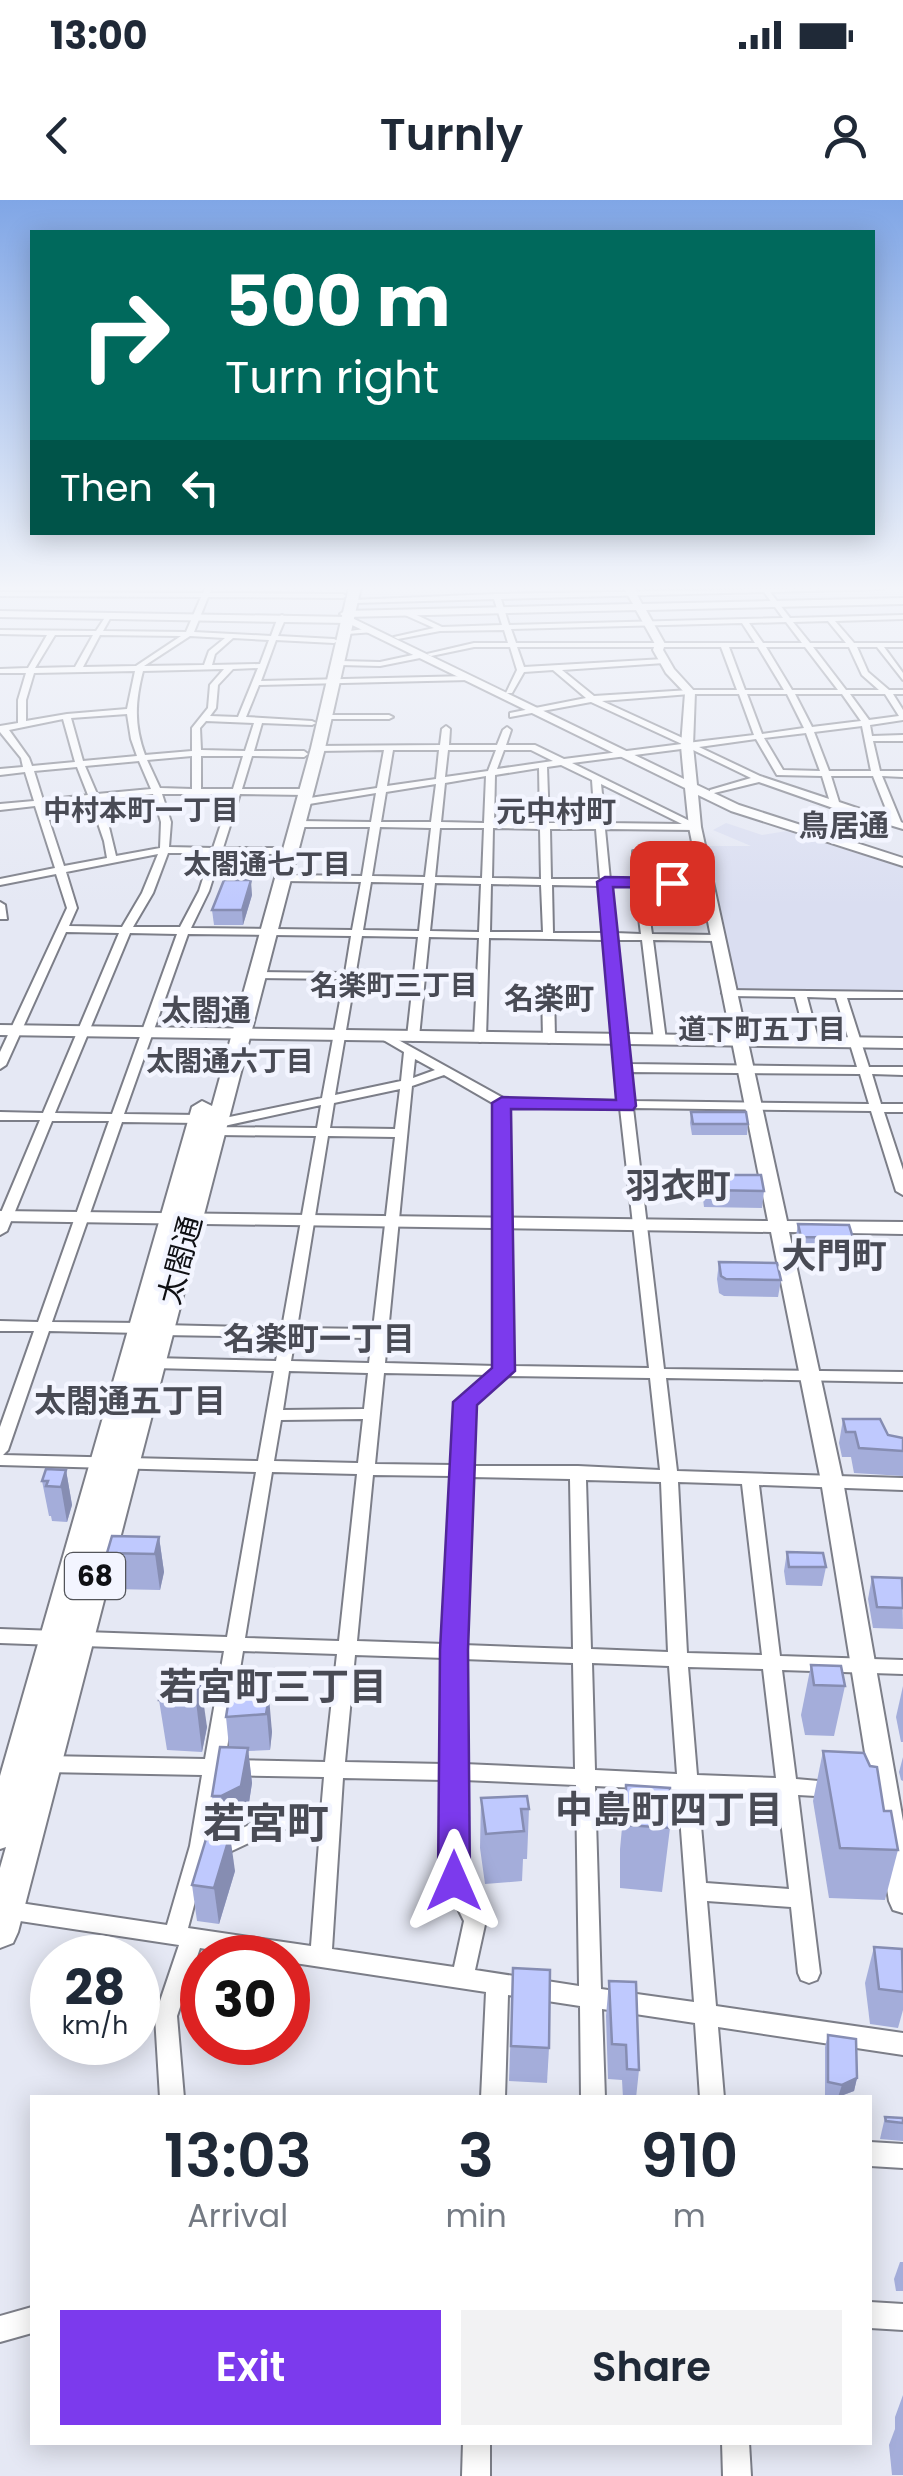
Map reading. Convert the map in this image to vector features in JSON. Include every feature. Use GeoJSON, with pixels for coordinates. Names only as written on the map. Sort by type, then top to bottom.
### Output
{"type":"FeatureCollection","features":[{"type":"Feature","properties":{"kind":"main road","name":"太閤通"},"geometry":{"type":"LineString","coordinates":[[231,1034],[256,975],[260,931],[283,878],[298,824],[326,693]]}},
{"type":"Feature","properties":{"kind":"main road","name":"太閤通"},"geometry":{"type":"LineString","coordinates":[[0,1835],[65,1638],[152,1329],[260,931],[276,851],[301,796]]}},
{"type":"Feature","properties":{"kind":"main road"},"geometry":{"type":"LineString","coordinates":[[8,1030],[384,1036],[412,1044],[480,1038],[903,1043]]}},
{"type":"Feature","properties":{"kind":"main road","name":"太閤通"},"geometry":{"type":"LineString","coordinates":[[114,1464],[153,1363],[152,1329]]}},
{"type":"Feature","properties":{"kind":"main road","name":"太閤通"},"geometry":{"type":"LineString","coordinates":[[2,1917],[45,1764],[65,1638]]}},
{"type":"Feature","properties":{"kind":"street"},"geometry":{"type":"LineString","coordinates":[[22,693],[22,726]]}},
{"type":"Feature","properties":{"kind":"street"},"geometry":{"type":"LineString","coordinates":[[134,693],[131,711],[166,826],[162,850],[147,898],[126,929],[2,1221],[82,1218],[903,1228]]}},
{"type":"Feature","properties":{"kind":"street"},"geometry":{"type":"LineString","coordinates":[[197,791],[196,728],[216,699],[215,693]]}},
{"type":"Feature","properties":{"kind":"street"},"geometry":{"type":"LineString","coordinates":[[240,720],[253,693]]}},
{"type":"Feature","properties":{"kind":"street"},"geometry":{"type":"LineString","coordinates":[[502,693],[750,814],[903,859]]}},
{"type":"Feature","properties":{"kind":"street"},"geometry":{"type":"LineString","coordinates":[[511,693],[540,711]]}},
{"type":"Feature","properties":{"kind":"street"},"geometry":{"type":"LineString","coordinates":[[584,693],[760,779],[900,826]]}},
{"type":"Feature","properties":{"kind":"street"},"geometry":{"type":"LineString","coordinates":[[513,715],[592,700],[675,693]]}},
{"type":"Feature","properties":{"kind":"street"},"geometry":{"type":"LineString","coordinates":[[690,693],[687,744],[694,827],[832,1481],[863,1665],[894,1791],[903,1901]]}},
{"type":"Feature","properties":{"kind":"street"},"geometry":{"type":"LineString","coordinates":[[742,693],[758,735],[780,773]]}},
{"type":"Feature","properties":{"kind":"street"},"geometry":{"type":"LineString","coordinates":[[794,693],[827,773],[836,806]]}},
{"type":"Feature","properties":{"kind":"street"},"geometry":{"type":"LineString","coordinates":[[845,693],[866,721],[876,774],[900,826]]}},
{"type":"Feature","properties":{"kind":"street"},"geometry":{"type":"LineString","coordinates":[[0,807],[156,790],[301,796],[382,788],[903,716],[888,693]]}},
{"type":"Feature","properties":{"kind":"street"},"geometry":{"type":"LineString","coordinates":[[0,1064],[8,1030],[72,908],[26,764],[2,728],[67,716],[131,711]]}},
{"type":"Feature","properties":{"kind":"street"},"geometry":{"type":"LineString","coordinates":[[67,716],[110,836],[112,860]]}},
{"type":"Feature","properties":{"kind":"street"},"geometry":{"type":"LineString","coordinates":[[205,718],[260,721],[389,717]]}},
{"type":"Feature","properties":{"kind":"street"},"geometry":{"type":"LineString","coordinates":[[0,1450],[184,930],[204,891],[260,721]]}},
{"type":"Feature","properties":{"kind":"street"},"geometry":{"type":"LineString","coordinates":[[321,1958],[346,1647],[446,729]]}},
{"type":"Feature","properties":{"kind":"street"},"geometry":{"type":"LineString","coordinates":[[480,1038],[492,771],[507,730]]}},
{"type":"Feature","properties":{"kind":"street"},"geometry":{"type":"LineString","coordinates":[[870,738],[903,738]]}},
{"type":"Feature","properties":{"kind":"street"},"geometry":{"type":"LineString","coordinates":[[0,769],[196,753],[532,747],[694,827]]}},
{"type":"Feature","properties":{"kind":"street"},"geometry":{"type":"LineString","coordinates":[[2,1917],[184,1935],[388,748]]}},
{"type":"Feature","properties":{"kind":"street"},"geometry":{"type":"LineString","coordinates":[[492,771],[560,761]]}},
{"type":"Feature","properties":{"kind":"street"},"geometry":{"type":"LineString","coordinates":[[543,765],[548,936]]}},
{"type":"Feature","properties":{"kind":"street"},"geometry":{"type":"LineString","coordinates":[[713,792],[780,773],[903,774]]}},
{"type":"Feature","properties":{"kind":"street"},"geometry":{"type":"LineString","coordinates":[[596,780],[622,1068],[668,1475],[712,2095]]}},
{"type":"Feature","properties":{"kind":"street"},"geometry":{"type":"LineString","coordinates":[[691,785],[903,859]]}},
{"type":"Feature","properties":{"kind":"street"},"geometry":{"type":"LineString","coordinates":[[298,824],[694,827]]}},
{"type":"Feature","properties":{"kind":"street"},"geometry":{"type":"LineString","coordinates":[[0,882],[162,850],[276,851]]}},
{"type":"Feature","properties":{"kind":"street"},"geometry":{"type":"LineString","coordinates":[[660,1040],[636,853],[700,854]]}},
{"type":"Feature","properties":{"kind":"street"},"geometry":{"type":"LineString","coordinates":[[283,878],[705,884]]}},
{"type":"Feature","properties":{"kind":"street"},"geometry":{"type":"LineString","coordinates":[[64,928],[717,938]]}},
{"type":"Feature","properties":{"kind":"street"},"geometry":{"type":"LineString","coordinates":[[256,975],[349,976]]}},
{"type":"Feature","properties":{"kind":"street"},"geometry":{"type":"LineString","coordinates":[[548,988],[549,1039]]}},
{"type":"Feature","properties":{"kind":"street"},"geometry":{"type":"LineString","coordinates":[[728,993],[903,995]]}},
{"type":"Feature","properties":{"kind":"street"},"geometry":{"type":"LineString","coordinates":[[800,994],[813,1042]]}},
{"type":"Feature","properties":{"kind":"street"},"geometry":{"type":"LineString","coordinates":[[840,994],[903,1190]]}},
{"type":"Feature","properties":{"kind":"street"},"geometry":{"type":"LineString","coordinates":[[412,1044],[444,1071],[502,1103],[903,1108]]}},
{"type":"Feature","properties":{"kind":"street"},"geometry":{"type":"LineString","coordinates":[[622,1068],[903,1071]]}},
{"type":"Feature","properties":{"kind":"street"},"geometry":{"type":"LineString","coordinates":[[209,1125],[406,1084],[444,1071]]}},
{"type":"Feature","properties":{"kind":"street"},"geometry":{"type":"LineString","coordinates":[[502,1103],[504,1371]]}},
{"type":"Feature","properties":{"kind":"street"},"geometry":{"type":"LineString","coordinates":[[0,1116],[116,1118],[324,1132],[401,1132]]}},
{"type":"Feature","properties":{"kind":"street"},"geometry":{"type":"LineString","coordinates":[[0,1326],[379,1334]]}},
{"type":"Feature","properties":{"kind":"street"},"geometry":{"type":"LineString","coordinates":[[153,1363],[903,1377]]}},
{"type":"Feature","properties":{"kind":"street"},"geometry":{"type":"LineString","coordinates":[[462,1979],[475,1920],[454,1881],[454,1650],[465,1402],[504,1371]]}},
{"type":"Feature","properties":{"kind":"street"},"geometry":{"type":"LineString","coordinates":[[273,1415],[371,1414]]}},
{"type":"Feature","properties":{"kind":"street"},"geometry":{"type":"LineString","coordinates":[[0,1460],[462,1474],[578,1472],[903,1484]]}},
{"type":"Feature","properties":{"kind":"street"},"geometry":{"type":"LineString","coordinates":[[578,1472],[593,2095]]}},
{"type":"Feature","properties":{"kind":"street"},"geometry":{"type":"LineString","coordinates":[[750,1478],[809,1973]]}},
{"type":"Feature","properties":{"kind":"street"},"geometry":{"type":"LineString","coordinates":[[0,1636],[903,1667]]}},
{"type":"Feature","properties":{"kind":"street"},"geometry":{"type":"LineString","coordinates":[[45,1764],[454,1772],[894,1791]]}},
{"type":"Feature","properties":{"kind":"street"},"geometry":{"type":"LineString","coordinates":[[198,1852],[203,1856],[276,1821],[330,1820]]}},
{"type":"Feature","properties":{"kind":"street"},"geometry":{"type":"LineString","coordinates":[[697,1892],[799,1899]]}},
{"type":"Feature","properties":{"kind":"street"},"geometry":{"type":"LineString","coordinates":[[172,2095],[166,2016],[180,1953]]}},
{"type":"Feature","properties":{"kind":"street"},"geometry":{"type":"LineString","coordinates":[[310,1956],[903,2044]]}},
{"type":"Feature","properties":{"kind":"street"},"geometry":{"type":"LineString","coordinates":[[492,2095],[497,1984]]}},
{"type":"Feature","properties":{"kind":"street"},"geometry":{"type":"LineString","coordinates":[[872,2154],[903,2156]]}},
{"type":"Feature","properties":{"kind":"street"},"geometry":{"type":"LineString","coordinates":[[872,2315],[903,2317]]}},
{"type":"Feature","properties":{"kind":"street"},"geometry":{"type":"LineString","coordinates":[[0,2329],[30,2321]]}},
{"type":"Feature","properties":{"kind":"street"},"geometry":{"type":"LineString","coordinates":[[476,2476],[478,2445]]}},
{"type":"Feature","properties":{"kind":"street"},"geometry":{"type":"LineString","coordinates":[[735,2445],[737,2476]]}},
{"type":"Feature","properties":{"kind":"shaded area"},"geometry":{"type":"Polygon","coordinates":[[[726,823],[762,835],[787,831],[903,868],[903,992],[738,990],[707,846],[751,846],[713,830],[726,823]]]}},
{"type":"Feature","properties":{"kind":"building"},"geometry":{"type":"Polygon","coordinates":[[[224,880],[251,880],[242,910],[212,910],[224,880]]]}},
{"type":"Feature","properties":{"kind":"building"},"geometry":{"type":"Polygon","coordinates":[[[691,1112],[746,1112],[748,1124],[693,1124],[691,1112]]]}},
{"type":"Feature","properties":{"kind":"building"},"geometry":{"type":"Polygon","coordinates":[[[703,1175],[761,1175],[764,1191],[706,1190],[703,1175]]]}},
{"type":"Feature","properties":{"kind":"building"},"geometry":{"type":"Polygon","coordinates":[[[798,1224],[849,1225],[853,1238],[801,1237],[798,1224]]]}},
{"type":"Feature","properties":{"kind":"building"},"geometry":{"type":"Polygon","coordinates":[[[719,1262],[777,1263],[781,1280],[726,1279],[721,1276],[719,1262]]]}},
{"type":"Feature","properties":{"kind":"building"},"geometry":{"type":"Polygon","coordinates":[[[843,1419],[880,1419],[888,1435],[903,1438],[903,1451],[859,1448],[855,1432],[846,1432],[843,1419]]]}},
{"type":"Feature","properties":{"kind":"building"},"geometry":{"type":"Polygon","coordinates":[[[46,1469],[66,1470],[61,1487],[46,1486],[48,1481],[42,1481],[46,1469]]]}},
{"type":"Feature","properties":{"kind":"building"},"geometry":{"type":"Polygon","coordinates":[[[112,1536],[159,1537],[155,1554],[107,1553],[112,1536]]]}},
{"type":"Feature","properties":{"kind":"building"},"geometry":{"type":"Polygon","coordinates":[[[787,1552],[823,1553],[826,1567],[789,1567],[787,1552]]]}},
{"type":"Feature","properties":{"kind":"building"},"geometry":{"type":"Polygon","coordinates":[[[872,1577],[902,1578],[903,1608],[877,1607],[872,1577]]]}},
{"type":"Feature","properties":{"kind":"building"},"geometry":{"type":"Polygon","coordinates":[[[811,1665],[841,1666],[845,1686],[814,1685],[811,1665]]]}},
{"type":"Feature","properties":{"kind":"building"},"geometry":{"type":"Polygon","coordinates":[[[171,1668],[200,1677],[196,1701],[159,1700],[165,1674],[170,1674],[171,1668]]]}},
{"type":"Feature","properties":{"kind":"building"},"geometry":{"type":"Polygon","coordinates":[[[230,1692],[265,1693],[269,1697],[266,1714],[226,1717],[230,1692]]]}},
{"type":"Feature","properties":{"kind":"building"},"geometry":{"type":"Polygon","coordinates":[[[220,1747],[248,1748],[241,1786],[212,1796],[220,1747]]]}},
{"type":"Feature","properties":{"kind":"building"},"geometry":{"type":"Polygon","coordinates":[[[823,1751],[864,1753],[870,1766],[877,1767],[884,1811],[891,1811],[898,1850],[840,1848],[823,1751]]]}},
{"type":"Feature","properties":{"kind":"building"},"geometry":{"type":"Polygon","coordinates":[[[626,1785],[670,1788],[670,1828],[626,1825],[626,1785]]]}},
{"type":"Feature","properties":{"kind":"building"},"geometry":{"type":"Polygon","coordinates":[[[527,1796],[529,1809],[521,1809],[524,1831],[486,1834],[481,1798],[527,1796]]]}},
{"type":"Feature","properties":{"kind":"building"},"geometry":{"type":"Polygon","coordinates":[[[219,1833],[230,1835],[214,1888],[192,1885],[206,1839],[217,1840],[219,1833]]]}},
{"type":"Feature","properties":{"kind":"building"},"geometry":{"type":"Polygon","coordinates":[[[874,1947],[902,1949],[903,1992],[879,1989],[874,1947]]]}},
{"type":"Feature","properties":{"kind":"building"},"geometry":{"type":"Polygon","coordinates":[[[513,1968],[550,1970],[549,2048],[511,2046],[513,1968]]]}},
{"type":"Feature","properties":{"kind":"building"},"geometry":{"type":"Polygon","coordinates":[[[609,1981],[636,1982],[639,2070],[627,2069],[626,2045],[612,2044],[609,1981]]]}},
{"type":"Feature","properties":{"kind":"building"},"geometry":{"type":"Polygon","coordinates":[[[828,2035],[856,2039],[857,2078],[842,2085],[828,2082],[828,2035]]]}},
{"type":"Feature","properties":{"kind":"building"},"geometry":{"type":"Polygon","coordinates":[[[885,2117],[903,2118],[903,2123],[886,2121],[885,2117]]]}},
{"type":"Feature","properties":{"kind":"district","name":"中村本町一丁目"},"geometry":{"type":"Point","coordinates":[141,810]}},
{"type":"Feature","properties":{"kind":"district","name":"元中村町"},"geometry":{"type":"Point","coordinates":[556,811]}},
{"type":"Feature","properties":{"kind":"district","name":"鳥居通"},"geometry":{"type":"Point","coordinates":[844,825]}},
{"type":"Feature","properties":{"kind":"district","name":"太閤通七丁目"},"geometry":{"type":"Point","coordinates":[267,864]}},
{"type":"Feature","properties":{"kind":"district","name":"名楽町三丁目"},"geometry":{"type":"Point","coordinates":[394,985]}},
{"type":"Feature","properties":{"kind":"district","name":"名楽町"},"geometry":{"type":"Point","coordinates":[549,998]}},
{"type":"Feature","properties":{"kind":"district","name":"太閤通"},"geometry":{"type":"Point","coordinates":[206,1010]}},
{"type":"Feature","properties":{"kind":"district","name":"道下町五丁目"},"geometry":{"type":"Point","coordinates":[762,1029]}},
{"type":"Feature","properties":{"kind":"district","name":"太閤通六丁目"},"geometry":{"type":"Point","coordinates":[230,1061]}},
{"type":"Feature","properties":{"kind":"district","name":"羽衣町"},"geometry":{"type":"Point","coordinates":[678,1185]}},
{"type":"Feature","properties":{"kind":"district","name":"大門町"},"geometry":{"type":"Point","coordinates":[834,1255]}},
{"type":"Feature","properties":{"kind":"district","name":"名楽町一丁目"},"geometry":{"type":"Point","coordinates":[319,1338]}},
{"type":"Feature","properties":{"kind":"district","name":"太閤通五丁目"},"geometry":{"type":"Point","coordinates":[130,1400]}},
{"type":"Feature","properties":{"kind":"district","name":"若宮町三丁目"},"geometry":{"type":"Point","coordinates":[273,1686]}},
{"type":"Feature","properties":{"kind":"district","name":"中島町四丁目"},"geometry":{"type":"Point","coordinates":[669,1809]}},
{"type":"Feature","properties":{"kind":"district","name":"若宮町"},"geometry":{"type":"Point","coordinates":[266,1823]}},
{"type":"Feature","properties":{"kind":"route"},"geometry":{"type":"LineString","coordinates":[[454,1881],[454,1650],[465,1402],[504,1371],[502,1103],[626,1106],[605,882],[672,883]]}}]}
